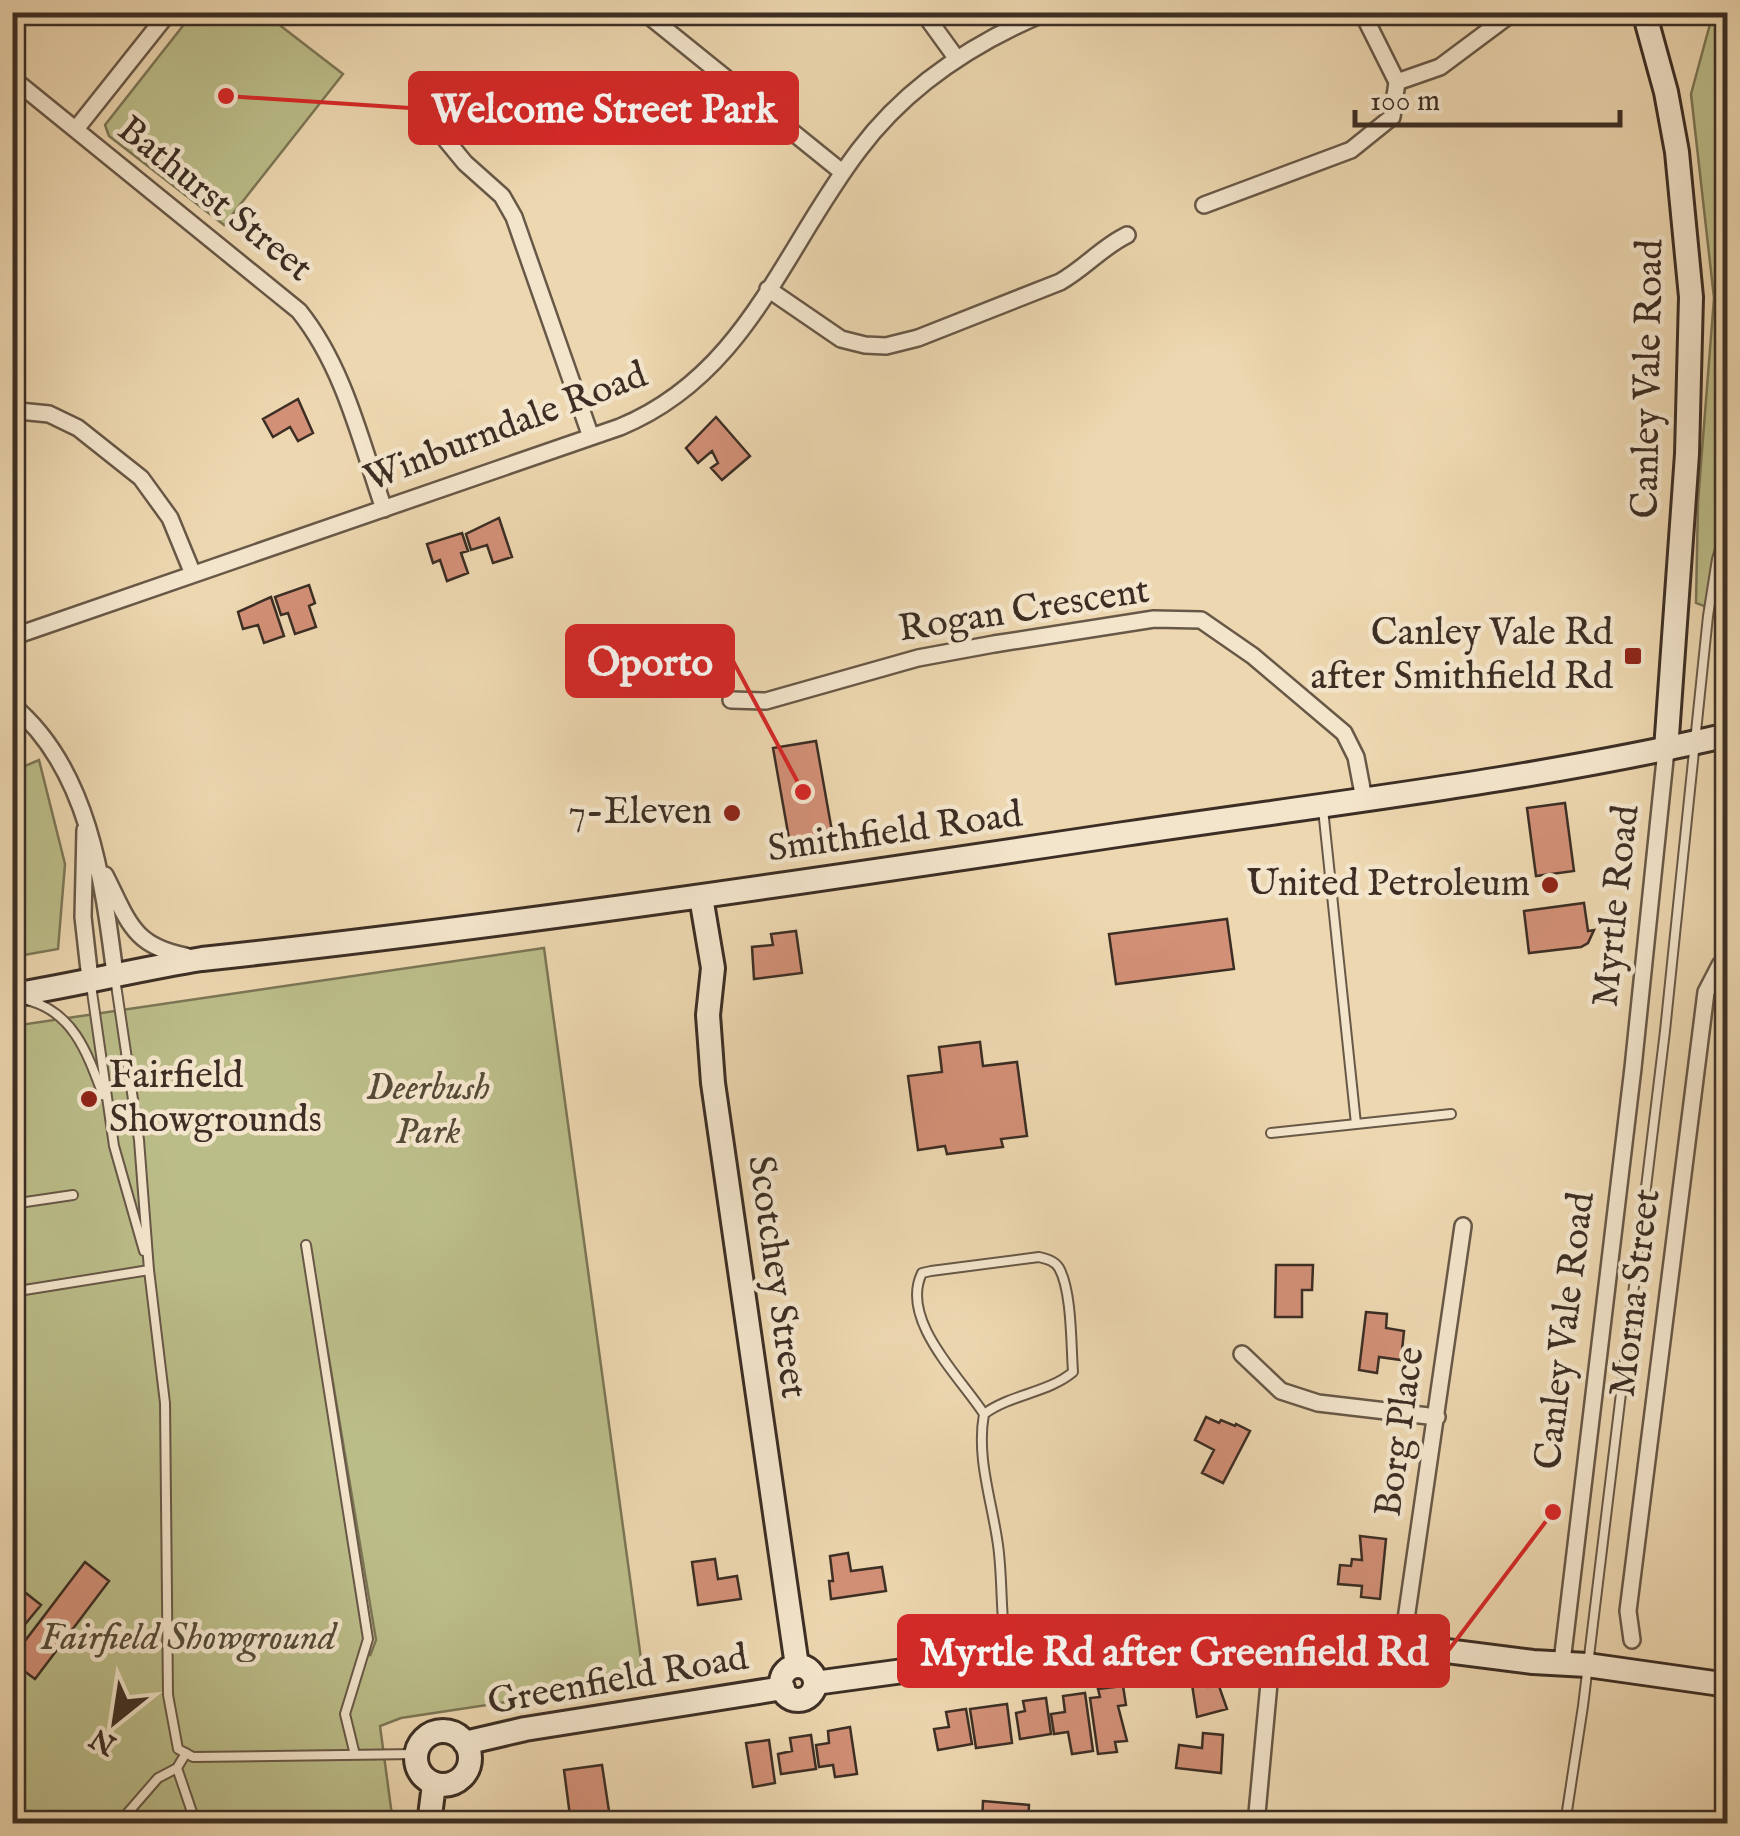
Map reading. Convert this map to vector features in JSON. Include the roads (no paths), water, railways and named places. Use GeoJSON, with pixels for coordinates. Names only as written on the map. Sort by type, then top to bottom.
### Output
{"type":"FeatureCollection","features":[{"type":"Feature","properties":{"kind":"main road","name":"Canley Vale Road"},"geometry":{"type":"LineString","coordinates":[[1644,12],[1666,92],[1677,152],[1691,297],[1687,454],[1666,750]]}},
{"type":"Feature","properties":{"kind":"main road","name":"Smithfield Road"},"geometry":{"type":"LineString","coordinates":[[12,996],[202,959],[700,898],[1364,799],[1666,750],[1728,735]]}},
{"type":"Feature","properties":{"kind":"main road","name":"Scotchey Street"},"geometry":{"type":"LineString","coordinates":[[700,898],[712,968],[708,1015],[712,1083],[797,1666]]}},
{"type":"Feature","properties":{"kind":"main road"},"geometry":{"type":"LineString","coordinates":[[815,1683],[1218,1628],[1274,1629],[1728,1685]]}},
{"type":"Feature","properties":{"kind":"main road"},"geometry":{"type":"LineString","coordinates":[[797,1666],[810,1670],[815,1683],[813,1692],[804,1699],[792,1698],[783,1688],[784,1675],[797,1666]]}},
{"type":"Feature","properties":{"kind":"main road","name":"Greenfield Road"},"geometry":{"type":"LineString","coordinates":[[465,1743],[525,1729],[783,1688]]}},
{"type":"Feature","properties":{"kind":"main road"},"geometry":{"type":"LineString","coordinates":[[437,1732],[454,1734],[470,1754],[467,1771],[454,1783],[434,1784],[421,1774],[416,1754],[422,1741],[437,1732]]}},
{"type":"Feature","properties":{"kind":"main road"},"geometry":{"type":"LineString","coordinates":[[429,1824],[434,1784]]}},
{"type":"Feature","properties":{"kind":"street"},"geometry":{"type":"LineString","coordinates":[[76,129],[168,12]]}},
{"type":"Feature","properties":{"kind":"street"},"geometry":{"type":"LineString","coordinates":[[644,12],[842,172]]}},
{"type":"Feature","properties":{"kind":"street"},"geometry":{"type":"LineString","coordinates":[[923,12],[956,59]]}},
{"type":"Feature","properties":{"kind":"street","name":"Winburndale Road"},"geometry":{"type":"LineString","coordinates":[[12,636],[591,437],[659,409],[693,385],[731,346],[842,172],[878,126],[956,59],[1047,12]]}},
{"type":"Feature","properties":{"kind":"street"},"geometry":{"type":"LineString","coordinates":[[1204,205],[1352,150],[1392,117],[1398,82],[1362,12]]}},
{"type":"Feature","properties":{"kind":"street"},"geometry":{"type":"LineString","coordinates":[[1398,82],[1440,67],[1511,14]]}},
{"type":"Feature","properties":{"kind":"street","name":"Bathurst Street"},"geometry":{"type":"LineString","coordinates":[[12,78],[286,298],[306,319],[337,373],[384,509]]}},
{"type":"Feature","properties":{"kind":"street"},"geometry":{"type":"LineString","coordinates":[[437,129],[465,164],[502,196],[514,218],[591,437]]}},
{"type":"Feature","properties":{"kind":"street"},"geometry":{"type":"LineString","coordinates":[[768,289],[841,338],[866,346],[886,346],[918,338],[1060,282],[1107,245],[1127,235]]}},
{"type":"Feature","properties":{"kind":"street"},"geometry":{"type":"LineString","coordinates":[[19,410],[49,414],[78,428],[141,478],[170,518],[193,574]]}},
{"type":"Feature","properties":{"kind":"street","name":"Rogan Crescent"},"geometry":{"type":"LineString","coordinates":[[731,700],[766,701],[918,658],[994,644],[1154,619],[1201,620],[1253,656],[1344,732],[1356,757],[1364,799]]}},
{"type":"Feature","properties":{"kind":"street"},"geometry":{"type":"LineString","coordinates":[[12,705],[26,716],[58,758],[98,863],[130,924],[161,952],[202,959]]}},
{"type":"Feature","properties":{"kind":"street","name":"Myrtle Road"},"geometry":{"type":"LineString","coordinates":[[1633,1068],[1666,750]]}},
{"type":"Feature","properties":{"kind":"street"},"geometry":{"type":"LineString","coordinates":[[85,826],[83,916],[90,979]]}},
{"type":"Feature","properties":{"kind":"street"},"geometry":{"type":"LineString","coordinates":[[98,863],[115,974]]}},
{"type":"Feature","properties":{"kind":"street","name":"Morna Street"},"geometry":{"type":"LineString","coordinates":[[1632,1640],[1628,1612],[1706,992],[1720,964],[1728,964]]}},
{"type":"Feature","properties":{"kind":"street","name":"Canley Vale Road"},"geometry":{"type":"LineString","coordinates":[[1562,1662],[1633,1068]]}},
{"type":"Feature","properties":{"kind":"street","name":"Borg Place"},"geometry":{"type":"LineString","coordinates":[[1402,1647],[1463,1226]]}},
{"type":"Feature","properties":{"kind":"street"},"geometry":{"type":"LineString","coordinates":[[1242,1354],[1281,1392],[1318,1403],[1437,1416]]}},
{"type":"Feature","properties":{"kind":"street"},"geometry":{"type":"LineString","coordinates":[[1256,1824],[1274,1629]]}},
{"type":"Feature","properties":{"kind":"lane"},"geometry":{"type":"LineString","coordinates":[[1565,1824],[1662,1051],[1712,588],[1728,524]]}},
{"type":"Feature","properties":{"kind":"lane"},"geometry":{"type":"LineString","coordinates":[[1322,805],[1356,1124]]}},
{"type":"Feature","properties":{"kind":"lane"},"geometry":{"type":"LineString","coordinates":[[115,974],[139,1140],[165,1403],[168,1696],[178,1749],[192,1757],[416,1754]]}},
{"type":"Feature","properties":{"kind":"lane"},"geometry":{"type":"LineString","coordinates":[[90,979],[114,1146],[149,1270]]}},
{"type":"Feature","properties":{"kind":"lane"},"geometry":{"type":"LineString","coordinates":[[12,996],[48,1006],[71,1025],[109,1108]]}},
{"type":"Feature","properties":{"kind":"lane"},"geometry":{"type":"LineString","coordinates":[[1271,1133],[1451,1114]]}},
{"type":"Feature","properties":{"kind":"lane"},"geometry":{"type":"LineString","coordinates":[[12,1204],[73,1195]]}},
{"type":"Feature","properties":{"kind":"lane"},"geometry":{"type":"LineString","coordinates":[[306,1245],[368,1639],[345,1714],[356,1755]]}},
{"type":"Feature","properties":{"kind":"lane"},"geometry":{"type":"LineString","coordinates":[[984,1414],[1073,1372],[1064,1288],[1059,1268],[1052,1261],[1039,1257],[922,1273],[918,1280],[923,1325],[930,1343],[984,1414],[980,1438],[998,1545],[1000,1617],[1008,1658]]}},
{"type":"Feature","properties":{"kind":"lane"},"geometry":{"type":"LineString","coordinates":[[12,1292],[149,1270]]}},
{"type":"Feature","properties":{"kind":"lane"},"geometry":{"type":"LineString","coordinates":[[118,1824],[158,1778],[177,1768],[186,1753]]}},
{"type":"Feature","properties":{"kind":"lane"},"geometry":{"type":"LineString","coordinates":[[177,1768],[196,1824]]}},
{"type":"Feature","properties":{"kind":"place","name":"Welcome Street Park"},"geometry":{"type":"Point","coordinates":[226,96]}},
{"type":"Feature","properties":{"kind":"place","name":"Canley Vale Rd after Smithfield Rd"},"geometry":{"type":"Point","coordinates":[1633,656]}},
{"type":"Feature","properties":{"kind":"place","name":"Oporto"},"geometry":{"type":"Point","coordinates":[803,792]}},
{"type":"Feature","properties":{"kind":"place","name":"7-Eleven"},"geometry":{"type":"Point","coordinates":[732,813]}},
{"type":"Feature","properties":{"kind":"place","name":"United Petroleum"},"geometry":{"type":"Point","coordinates":[1550,885]}},
{"type":"Feature","properties":{"kind":"place","name":"Fairfield Showgrounds"},"geometry":{"type":"Point","coordinates":[89,1099]}},
{"type":"Feature","properties":{"kind":"place","name":"Myrtle Rd after Greenfield Rd"},"geometry":{"type":"Point","coordinates":[1553,1512]}},
{"type":"Feature","properties":{"kind":"park label","name":"Deerbush Park"},"geometry":{"type":"Point","coordinates":[428,1111]}},
{"type":"Feature","properties":{"kind":"park label","name":"Fairfield Showground"},"geometry":{"type":"Point","coordinates":[188,1639]}}]}
